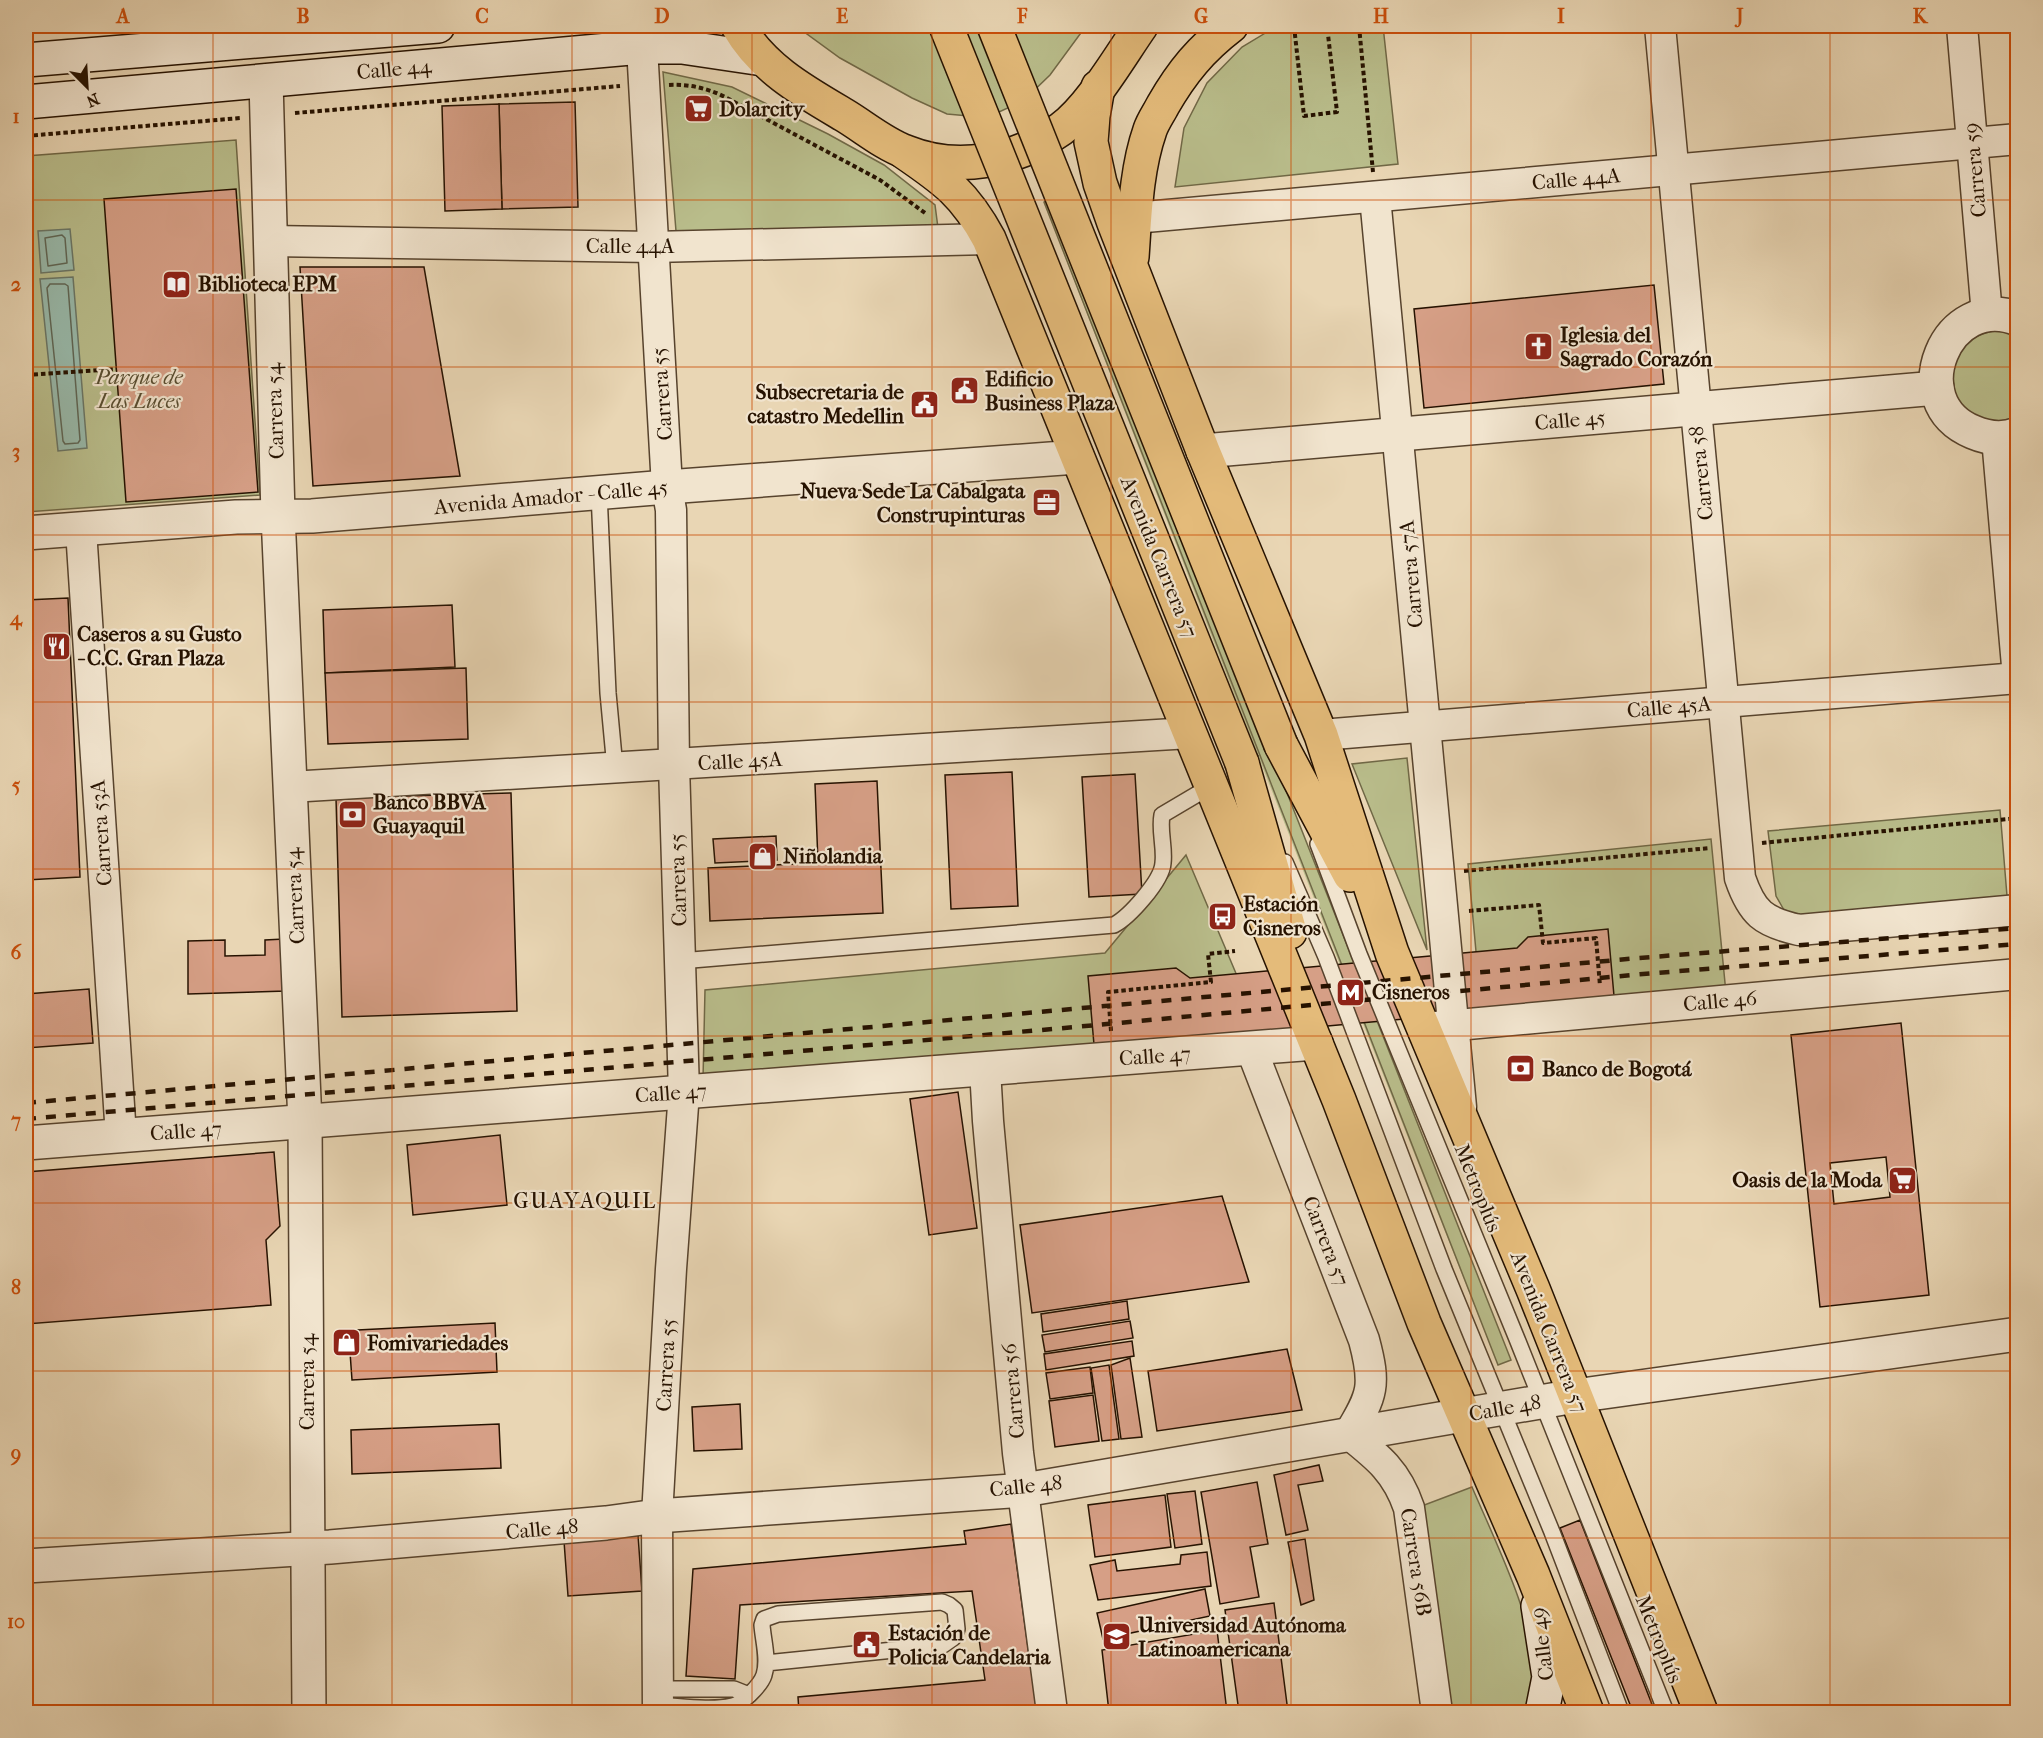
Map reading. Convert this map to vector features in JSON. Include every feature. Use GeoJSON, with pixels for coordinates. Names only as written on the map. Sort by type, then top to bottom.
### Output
{"type":"FeatureCollection","features":[{"type":"Feature","properties":{"kind":"main road","name":"Avenida Carrera 57"},"geometry":{"type":"LineString","coordinates":[[946,26],[1242,763],[1339,1100]]}},
{"type":"Feature","properties":{"kind":"main road","name":"Avenida Carrera 57"},"geometry":{"type":"LineString","coordinates":[[994,26],[1281,745],[1392,953],[1438,1027],[1462,1122],[1575,1396],[1701,1713]]}},
{"type":"Feature","properties":{"kind":"main road"},"geometry":{"type":"LineString","coordinates":[[738,27],[763,59],[795,86],[904,152],[950,164],[980,162],[1007,156],[1030,147],[1061,129],[1081,109],[1141,26]]}},
{"type":"Feature","properties":{"kind":"main road"},"geometry":{"type":"LineString","coordinates":[[1132,268],[1134,218],[1141,167],[1150,128],[1187,66],[1211,40],[1231,26]]}},
{"type":"Feature","properties":{"kind":"main road","name":"Avenida Carrera 57"},"geometry":{"type":"LineString","coordinates":[[1098,87],[1091,142],[1100,183],[1203,451],[1321,735],[1392,953]]}},
{"type":"Feature","properties":{"kind":"main road","name":"Avenida Carrera 57"},"geometry":{"type":"LineString","coordinates":[[904,152],[957,191],[975,213],[989,239],[1339,1100],[1424,1323],[1533,1575],[1587,1713]]}},
{"type":"Feature","properties":{"kind":"street","name":"Calle 44"},"geometry":{"type":"LineString","coordinates":[[26,60],[438,26]]}},
{"type":"Feature","properties":{"kind":"street","name":"Carrera 58"},"geometry":{"type":"LineString","coordinates":[[1660,26],[1740,878],[1748,900],[1760,914],[1777,925],[1799,930],[2018,910]]}},
{"type":"Feature","properties":{"kind":"street","name":"Carrera 59"},"geometry":{"type":"LineString","coordinates":[[1962,26],[1972,143],[2002,317]]}},
{"type":"Feature","properties":{"kind":"street","name":"Calle 44"},"geometry":{"type":"LineString","coordinates":[[26,102],[642,47],[682,47],[763,59]]}},
{"type":"Feature","properties":{"kind":"street","name":"Carrera 55"},"geometry":{"type":"LineString","coordinates":[[642,47],[667,487],[671,510],[674,765],[684,1092],[657,1516],[658,1702]]}},
{"type":"Feature","properties":{"kind":"street","name":"Carrera 54"},"geometry":{"type":"LineString","coordinates":[[266,81],[278,515],[305,1122],[309,1713]]}},
{"type":"Feature","properties":{"kind":"street","name":"Calle 44A"},"geometry":{"type":"LineString","coordinates":[[1134,218],[2018,139]]}},
{"type":"Feature","properties":{"kind":"street","name":"Carrera 57A"},"geometry":{"type":"LineString","coordinates":[[1375,197],[1425,726],[1438,1027]]}},
{"type":"Feature","properties":{"kind":"street","name":"Calle 44A"},"geometry":{"type":"LineString","coordinates":[[270,242],[653,247],[989,239]]}},
{"type":"Feature","properties":{"kind":"street"},"geometry":{"type":"LineString","coordinates":[[2002,317],[1973,320],[1959,328],[1947,340],[1939,355],[1936,372],[1937,388],[1942,405],[1952,419],[1974,432],[2007,436],[2018,678]]}},
{"type":"Feature","properties":{"kind":"street","name":"Calle 45"},"geometry":{"type":"LineString","coordinates":[[1203,451],[1937,388]]}},
{"type":"Feature","properties":{"kind":"street","name":"Avenida Amador - Calle 45"},"geometry":{"type":"LineString","coordinates":[[26,533],[278,515],[312,516],[1077,457]]}},
{"type":"Feature","properties":{"kind":"street","name":"Carrera 53A"},"geometry":{"type":"LineString","coordinates":[[81,530],[121,1136]]}},
{"type":"Feature","properties":{"kind":"street","name":"Calle 45A"},"geometry":{"type":"LineString","coordinates":[[1321,735],[2018,678]]}},
{"type":"Feature","properties":{"kind":"street","name":"Calle 45A"},"geometry":{"type":"LineString","coordinates":[[290,787],[1190,734]]}},
{"type":"Feature","properties":{"kind":"street","name":"Calle 46"},"geometry":{"type":"LineString","coordinates":[[1438,1027],[2018,974]]}},
{"type":"Feature","properties":{"kind":"street","name":"Calle 47"},"geometry":{"type":"LineString","coordinates":[[26,1143],[1316,1043]]}},
{"type":"Feature","properties":{"kind":"street","name":"Carrera 57"},"geometry":{"type":"LineString","coordinates":[[1251,1048],[1364,1340],[1370,1362],[1372,1379],[1369,1396],[1349,1434]]}},
{"type":"Feature","properties":{"kind":"street","name":"Carrera 56"},"geometry":{"type":"LineString","coordinates":[[985,1069],[1016,1430],[1052,1713]]}},
{"type":"Feature","properties":{"kind":"street","name":"Calle 48"},"geometry":{"type":"LineString","coordinates":[[26,1566],[308,1548],[595,1524],[657,1516],[1024,1490],[1542,1401],[2018,1334]]}},
{"type":"Feature","properties":{"kind":"street","name":"Carrera 56B"},"geometry":{"type":"LineString","coordinates":[[1349,1434],[1391,1471],[1402,1488],[1409,1508],[1437,1713]]}},
{"type":"Feature","properties":{"kind":"street","name":"Calle 49"},"geometry":{"type":"LineString","coordinates":[[1533,1575],[1549,1677],[1542,1713]]}},
{"type":"Feature","properties":{"kind":"lane"},"geometry":{"type":"LineString","coordinates":[[599,493],[608,693],[615,768]]}},
{"type":"Feature","properties":{"kind":"lane","name":"Metroplús"},"geometry":{"type":"LineString","coordinates":[[1281,745],[1359,954],[1542,1401],[1666,1713]]}},
{"type":"Feature","properties":{"kind":"lane"},"geometry":{"type":"LineString","coordinates":[[1242,763],[1326,957],[1444,1269],[1552,1532],[1621,1713]]}},
{"type":"Feature","properties":{"kind":"lane"},"geometry":{"type":"LineString","coordinates":[[680,961],[1114,925],[1129,913],[1163,870],[1162,815],[1211,786]]}},
{"type":"Feature","properties":{"kind":"lane"},"geometry":{"type":"LineString","coordinates":[[658,1702],[734,1689],[749,1695],[758,1687],[764,1675],[766,1663],[762,1625],[764,1619],[778,1614],[942,1602],[955,1610],[957,1629],[953,1638],[943,1645],[766,1663]]}},
{"type":"Feature","properties":{"kind":"path"},"geometry":{"type":"LineString","coordinates":[[1294,26],[1304,116],[1337,112],[1327,26]]}},
{"type":"Feature","properties":{"kind":"path"},"geometry":{"type":"LineString","coordinates":[[1359,26],[1375,197]]}},
{"type":"Feature","properties":{"kind":"path"},"geometry":{"type":"LineString","coordinates":[[26,136],[603,87],[680,84],[710,90],[880,180],[926,213]]}},
{"type":"Feature","properties":{"kind":"path"},"geometry":{"type":"LineString","coordinates":[[26,375],[117,369]]}},
{"type":"Feature","properties":{"kind":"path"},"geometry":{"type":"LineString","coordinates":[[1468,911],[1539,905],[1543,943],[1596,938],[1601,990]]}},
{"type":"Feature","properties":{"kind":"path"},"geometry":{"type":"LineString","coordinates":[[1112,1035],[1108,992],[1211,982],[1208,954],[1235,951]]}},
{"type":"Feature","properties":{"kind":"green space"},"geometry":{"type":"Polygon","coordinates":[[[796,26],[1086,26],[1050,75],[1023,101],[999,112],[969,116],[947,114],[912,98],[840,58],[796,26]]]}},
{"type":"Feature","properties":{"kind":"green space"},"geometry":{"type":"Polygon","coordinates":[[[1277,26],[1383,26],[1398,164],[1175,187],[1184,128],[1207,83],[1242,47],[1277,26]]]}},
{"type":"Feature","properties":{"kind":"green space"},"geometry":{"type":"Polygon","coordinates":[[[663,72],[732,87],[828,134],[884,165],[935,205],[938,228],[676,231],[663,72]]]}},
{"type":"Feature","properties":{"kind":"green space","name":"Parque de Las Luces"},"geometry":{"type":"Polygon","coordinates":[[[236,140],[260,495],[26,512],[26,156],[236,140]]]}},
{"type":"Feature","properties":{"kind":"green space"},"geometry":{"type":"Polygon","coordinates":[[[1052,198],[1511,1360],[1498,1365],[1440,1220],[1044,202],[1052,198]]]}},
{"type":"Feature","properties":{"kind":"green space"},"geometry":{"type":"Polygon","coordinates":[[[2001,330],[2017,334],[2017,417],[1992,421],[1973,415],[1960,403],[1953,386],[1953,367],[1960,350],[1976,337],[2001,330]]]}},
{"type":"Feature","properties":{"kind":"green space"},"geometry":{"type":"Polygon","coordinates":[[[1407,758],[1427,950],[1352,764],[1407,758]]]}},
{"type":"Feature","properties":{"kind":"green space"},"geometry":{"type":"Polygon","coordinates":[[[2000,810],[2007,896],[1798,917],[1784,910],[1776,896],[1768,831],[2000,810]]]}},
{"type":"Feature","properties":{"kind":"green space"},"geometry":{"type":"Polygon","coordinates":[[[1711,839],[1726,993],[1482,1017],[1468,864],[1711,839]]]}},
{"type":"Feature","properties":{"kind":"green space"},"geometry":{"type":"Polygon","coordinates":[[[1186,855],[1262,1035],[703,1079],[705,990],[1105,953],[1186,855]]]}},
{"type":"Feature","properties":{"kind":"green space"},"geometry":{"type":"Polygon","coordinates":[[[1472,1487],[1512,1581],[1529,1632],[1535,1678],[1531,1696],[1523,1712],[1452,1712],[1419,1507],[1472,1487]]]}},
{"type":"Feature","properties":{"kind":"water"},"geometry":{"type":"Polygon","coordinates":[[[70,229],[74,270],[41,273],[38,231],[70,229]]]}},
{"type":"Feature","properties":{"kind":"water"},"geometry":{"type":"Polygon","coordinates":[[[73,277],[87,448],[58,451],[40,279],[73,277]]]}},
{"type":"Feature","properties":{"kind":"building"},"geometry":{"type":"Polygon","coordinates":[[[575,102],[578,207],[502,209],[499,104],[575,102]]]}},
{"type":"Feature","properties":{"kind":"building"},"geometry":{"type":"Polygon","coordinates":[[[499,104],[502,209],[445,211],[442,106],[499,104]]]}},
{"type":"Feature","properties":{"kind":"building","name":"Biblioteca EPM"},"geometry":{"type":"Polygon","coordinates":[[[236,189],[258,492],[126,502],[104,199],[236,189]]]}},
{"type":"Feature","properties":{"kind":"building"},"geometry":{"type":"Polygon","coordinates":[[[300,267],[424,267],[460,476],[313,486],[300,267]]]}},
{"type":"Feature","properties":{"kind":"building","name":"Iglesia del Sagrado Corazón"},"geometry":{"type":"Polygon","coordinates":[[[1654,285],[1664,384],[1424,408],[1414,309],[1654,285]]]}},
{"type":"Feature","properties":{"kind":"building"},"geometry":{"type":"Polygon","coordinates":[[[68,598],[80,877],[26,880],[26,600],[68,598]]]}},
{"type":"Feature","properties":{"kind":"building"},"geometry":{"type":"Polygon","coordinates":[[[452,605],[455,667],[325,673],[323,610],[452,605]]]}},
{"type":"Feature","properties":{"kind":"building"},"geometry":{"type":"Polygon","coordinates":[[[466,668],[468,739],[328,744],[325,673],[466,668]]]}},
{"type":"Feature","properties":{"kind":"building"},"geometry":{"type":"Polygon","coordinates":[[[1012,772],[1018,906],[951,909],[945,775],[1012,772]]]}},
{"type":"Feature","properties":{"kind":"building"},"geometry":{"type":"Polygon","coordinates":[[[1135,774],[1142,894],[1089,897],[1082,777],[1135,774]]]}},
{"type":"Feature","properties":{"kind":"building"},"geometry":{"type":"Polygon","coordinates":[[[877,781],[883,913],[710,921],[708,868],[818,863],[815,784],[877,781]]]}},
{"type":"Feature","properties":{"kind":"building"},"geometry":{"type":"Polygon","coordinates":[[[511,793],[517,1011],[342,1017],[336,798],[511,793]]]}},
{"type":"Feature","properties":{"kind":"building"},"geometry":{"type":"Polygon","coordinates":[[[776,836],[777,860],[715,863],[713,839],[776,836]]]}},
{"type":"Feature","properties":{"kind":"building","name":"Cisneros"},"geometry":{"type":"Polygon","coordinates":[[[1608,929],[1615,1007],[1525,1008],[1195,1038],[1095,1056],[1088,976],[1176,968],[1190,978],[1517,948],[1528,937],[1608,929]]]}},
{"type":"Feature","properties":{"kind":"building"},"geometry":{"type":"Polygon","coordinates":[[[284,939],[286,991],[188,994],[188,941],[225,940],[225,956],[265,955],[265,940],[284,939]]]}},
{"type":"Feature","properties":{"kind":"building"},"geometry":{"type":"Polygon","coordinates":[[[89,989],[93,1043],[26,1048],[26,994],[89,989]]]}},
{"type":"Feature","properties":{"kind":"building","name":"Oasis de la Moda"},"geometry":{"type":"Polygon","coordinates":[[[1901,1023],[1929,1295],[1820,1307],[1791,1035],[1901,1023]],[[1886,1157],[1830,1163],[1834,1204],[1890,1197],[1886,1157]]]}},
{"type":"Feature","properties":{"kind":"building"},"geometry":{"type":"Polygon","coordinates":[[[958,1092],[977,1228],[929,1235],[910,1099],[958,1092]]]}},
{"type":"Feature","properties":{"kind":"building"},"geometry":{"type":"Polygon","coordinates":[[[500,1135],[507,1205],[413,1215],[407,1145],[500,1135]]]}},
{"type":"Feature","properties":{"kind":"building"},"geometry":{"type":"Polygon","coordinates":[[[274,1152],[280,1226],[266,1240],[271,1305],[26,1324],[26,1172],[274,1152]]]}},
{"type":"Feature","properties":{"kind":"building"},"geometry":{"type":"Polygon","coordinates":[[[1222,1196],[1249,1282],[1032,1313],[1020,1225],[1222,1196]]]}},
{"type":"Feature","properties":{"kind":"building"},"geometry":{"type":"Polygon","coordinates":[[[1127,1301],[1129,1319],[1043,1332],[1041,1314],[1127,1301]]]}},
{"type":"Feature","properties":{"kind":"building"},"geometry":{"type":"Polygon","coordinates":[[[1130,1321],[1133,1338],[1045,1352],[1042,1335],[1130,1321]]]}},
{"type":"Feature","properties":{"kind":"building"},"geometry":{"type":"Polygon","coordinates":[[[495,1323],[497,1372],[352,1380],[350,1352],[339,1353],[338,1331],[495,1323]]]}},
{"type":"Feature","properties":{"kind":"building"},"geometry":{"type":"Polygon","coordinates":[[[1132,1341],[1134,1356],[1046,1370],[1044,1354],[1132,1341]]]}},
{"type":"Feature","properties":{"kind":"building"},"geometry":{"type":"Polygon","coordinates":[[[1287,1349],[1302,1410],[1157,1431],[1148,1371],[1287,1349]]]}},
{"type":"Feature","properties":{"kind":"building"},"geometry":{"type":"Polygon","coordinates":[[[1130,1358],[1142,1437],[1121,1439],[1111,1365],[1130,1358]]]}},
{"type":"Feature","properties":{"kind":"building"},"geometry":{"type":"Polygon","coordinates":[[[1109,1365],[1119,1439],[1102,1441],[1091,1368],[1109,1365]]]}},
{"type":"Feature","properties":{"kind":"building"},"geometry":{"type":"Polygon","coordinates":[[[1090,1367],[1093,1393],[1050,1399],[1046,1373],[1090,1367]]]}},
{"type":"Feature","properties":{"kind":"building"},"geometry":{"type":"Polygon","coordinates":[[[1093,1395],[1099,1441],[1055,1447],[1049,1401],[1093,1395]]]}},
{"type":"Feature","properties":{"kind":"building"},"geometry":{"type":"Polygon","coordinates":[[[740,1404],[742,1449],[694,1451],[692,1407],[740,1404]]]}},
{"type":"Feature","properties":{"kind":"building"},"geometry":{"type":"Polygon","coordinates":[[[499,1424],[501,1468],[352,1474],[351,1430],[499,1424]]]}},
{"type":"Feature","properties":{"kind":"building"},"geometry":{"type":"Polygon","coordinates":[[[1319,1465],[1323,1481],[1298,1485],[1308,1530],[1286,1535],[1274,1475],[1319,1465]]]}},
{"type":"Feature","properties":{"kind":"building"},"geometry":{"type":"Polygon","coordinates":[[[1257,1482],[1268,1544],[1250,1547],[1259,1597],[1220,1604],[1201,1492],[1257,1482]]]}},
{"type":"Feature","properties":{"kind":"building"},"geometry":{"type":"Polygon","coordinates":[[[1195,1491],[1202,1544],[1175,1548],[1167,1494],[1195,1491]]]}},
{"type":"Feature","properties":{"kind":"building"},"geometry":{"type":"Polygon","coordinates":[[[1165,1495],[1171,1547],[1095,1557],[1088,1505],[1165,1495]]]}},
{"type":"Feature","properties":{"kind":"building"},"geometry":{"type":"Polygon","coordinates":[[[1580,1520],[1655,1712],[1633,1712],[1560,1528],[1580,1520]]]}},
{"type":"Feature","properties":{"kind":"building"},"geometry":{"type":"Polygon","coordinates":[[[1011,1524],[1037,1712],[799,1712],[798,1697],[985,1680],[972,1591],[740,1605],[735,1679],[686,1676],[693,1569],[966,1544],[964,1531],[1011,1524]]]}},
{"type":"Feature","properties":{"kind":"building"},"geometry":{"type":"Polygon","coordinates":[[[638,1535],[642,1591],[568,1596],[564,1541],[638,1535]]]}},
{"type":"Feature","properties":{"kind":"building"},"geometry":{"type":"Polygon","coordinates":[[[1305,1539],[1314,1600],[1301,1605],[1288,1542],[1305,1539]]]}},
{"type":"Feature","properties":{"kind":"building"},"geometry":{"type":"Polygon","coordinates":[[[1207,1552],[1211,1586],[1098,1600],[1090,1565],[1115,1560],[1117,1571],[1180,1564],[1181,1555],[1207,1552]]]}},
{"type":"Feature","properties":{"kind":"building"},"geometry":{"type":"Polygon","coordinates":[[[1205,1589],[1210,1616],[1103,1639],[1097,1613],[1205,1589]]]}},
{"type":"Feature","properties":{"kind":"building"},"geometry":{"type":"Polygon","coordinates":[[[1274,1603],[1288,1712],[1239,1712],[1225,1610],[1274,1603]]]}},
{"type":"Feature","properties":{"kind":"building"},"geometry":{"type":"Polygon","coordinates":[[[1217,1630],[1227,1712],[1109,1712],[1102,1650],[1217,1630]]]}},
{"type":"Feature","properties":{"kind":"railway"},"geometry":{"type":"LineString","coordinates":[[26,1103],[1639,958],[2018,928]]}},
{"type":"Feature","properties":{"kind":"railway"},"geometry":{"type":"LineString","coordinates":[[26,1119],[1075,1027],[1643,974],[2018,944]]}},
{"type":"Feature","properties":{"kind":"place","name":"Dolarcity"},"geometry":{"type":"Point","coordinates":[698,109]}},
{"type":"Feature","properties":{"kind":"place","name":"Biblioteca EPM"},"geometry":{"type":"Point","coordinates":[177,284]}},
{"type":"Feature","properties":{"kind":"place","name":"Iglesia del Sagrado Corazón"},"geometry":{"type":"Point","coordinates":[1539,347]}},
{"type":"Feature","properties":{"kind":"place","name":"Edificio Business Plaza"},"geometry":{"type":"Point","coordinates":[964,391]}},
{"type":"Feature","properties":{"kind":"place","name":"Subsecretaria de catastro Medellin"},"geometry":{"type":"Point","coordinates":[925,404]}},
{"type":"Feature","properties":{"kind":"place","name":"Nueva Sede La Cabalgata Construpinturas"},"geometry":{"type":"Point","coordinates":[1046,503]}},
{"type":"Feature","properties":{"kind":"place","name":"Caseros a su Gusto - C.C. Gran Plaza"},"geometry":{"type":"Point","coordinates":[56,646]}},
{"type":"Feature","properties":{"kind":"place","name":"Banco BBVA Guayaquil"},"geometry":{"type":"Point","coordinates":[352,814]}},
{"type":"Feature","properties":{"kind":"place","name":"Niñolandia"},"geometry":{"type":"Point","coordinates":[762,856]}},
{"type":"Feature","properties":{"kind":"place","name":"Estación Cisneros"},"geometry":{"type":"Point","coordinates":[1222,916]}},
{"type":"Feature","properties":{"kind":"place","name":"Cisneros"},"geometry":{"type":"Point","coordinates":[1351,992]}},
{"type":"Feature","properties":{"kind":"place","name":"Banco de Bogotá"},"geometry":{"type":"Point","coordinates":[1521,1069]}},
{"type":"Feature","properties":{"kind":"place","name":"Oasis de la Moda"},"geometry":{"type":"Point","coordinates":[1903,1180]}},
{"type":"Feature","properties":{"kind":"place","name":"Fomivariedades"},"geometry":{"type":"Point","coordinates":[346,1343]}},
{"type":"Feature","properties":{"kind":"place","name":"Universidad Autónoma Latinoamericana"},"geometry":{"type":"Point","coordinates":[1117,1637]}},
{"type":"Feature","properties":{"kind":"place","name":"Estación de Policia Candelaria"},"geometry":{"type":"Point","coordinates":[867,1645]}},
{"type":"Feature","properties":{"kind":"district","name":"GUAYAQUIL"},"geometry":{"type":"Point","coordinates":[585,1200]}}]}
